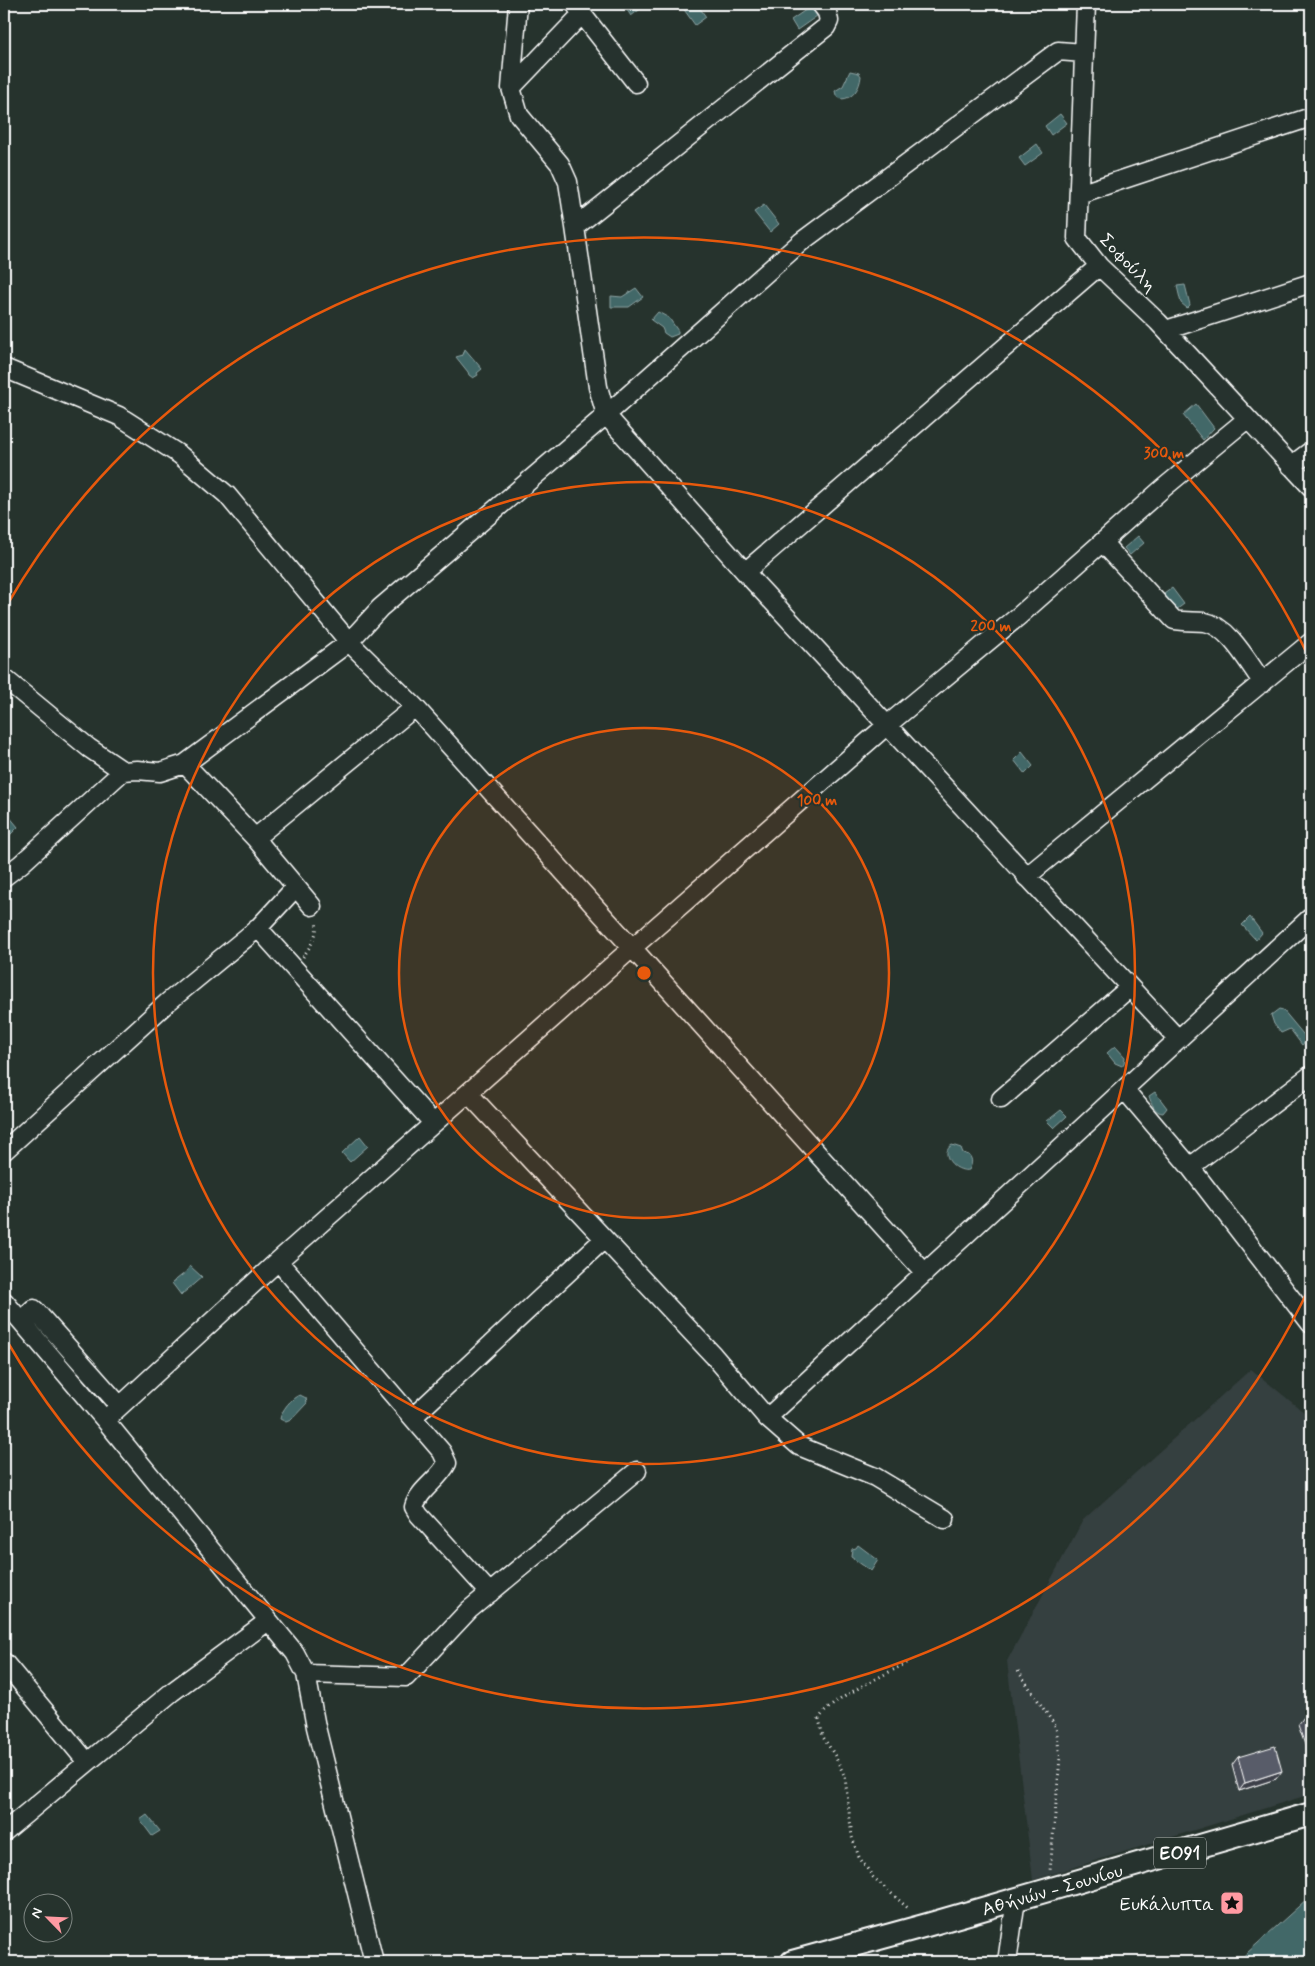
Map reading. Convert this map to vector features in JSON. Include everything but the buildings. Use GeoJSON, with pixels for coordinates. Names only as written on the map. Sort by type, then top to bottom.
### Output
{"type":"FeatureCollection","features":[{"type":"Feature","properties":{"kind":"main road","name":"Αθήνών - Σουνίου"},"geometry":{"type":"LineString","coordinates":[[792,1962],[1254,1832],[1311,1814]]}},
{"type":"Feature","properties":{"kind":"street"},"geometry":{"type":"LineString","coordinates":[[518,4],[511,88],[519,115],[560,164],[568,182],[598,387],[606,415],[745,572],[1026,878],[1178,1040]]}},
{"type":"Feature","properties":{"kind":"street"},"geometry":{"type":"LineString","coordinates":[[575,227],[826,27],[829,22],[827,12],[821,4]]}},
{"type":"Feature","properties":{"kind":"street","name":"Σοφούλη"},"geometry":{"type":"LineString","coordinates":[[1086,4],[1077,238],[1099,266],[1166,330],[1311,487]]}},
{"type":"Feature","properties":{"kind":"street"},"geometry":{"type":"LineString","coordinates":[[511,88],[579,9],[636,83]]}},
{"type":"Feature","properties":{"kind":"street"},"geometry":{"type":"LineString","coordinates":[[4,678],[89,748],[123,771],[160,772],[185,764],[349,642],[380,608],[606,415],[801,242],[1058,51],[1084,52]]}},
{"type":"Feature","properties":{"kind":"street"},"geometry":{"type":"LineString","coordinates":[[1079,194],[1311,117]]}},
{"type":"Feature","properties":{"kind":"street"},"geometry":{"type":"LineString","coordinates":[[745,572],[1099,266]]}},
{"type":"Feature","properties":{"kind":"street"},"geometry":{"type":"LineString","coordinates":[[1166,330],[1311,283]]}},
{"type":"Feature","properties":{"kind":"street"},"geometry":{"type":"LineString","coordinates":[[4,368],[119,416],[180,455],[226,496],[349,642],[415,707],[924,1273]]}},
{"type":"Feature","properties":{"kind":"street"},"geometry":{"type":"LineString","coordinates":[[104,1420],[278,1261],[632,948],[886,726],[1020,615],[1102,542],[1247,419]]}},
{"type":"Feature","properties":{"kind":"street"},"geometry":{"type":"LineString","coordinates":[[1292,466],[1311,451]]}},
{"type":"Feature","properties":{"kind":"street"},"geometry":{"type":"LineString","coordinates":[[1102,542],[1174,620],[1205,622],[1218,626],[1228,634],[1263,683]]}},
{"type":"Feature","properties":{"kind":"street"},"geometry":{"type":"LineString","coordinates":[[1026,878],[1311,642]]}},
{"type":"Feature","properties":{"kind":"street"},"geometry":{"type":"LineString","coordinates":[[255,838],[415,707]]}},
{"type":"Feature","properties":{"kind":"street"},"geometry":{"type":"LineString","coordinates":[[185,764],[255,838],[312,906]]}},
{"type":"Feature","properties":{"kind":"street"},"geometry":{"type":"LineString","coordinates":[[4,877],[21,864],[123,771]]}},
{"type":"Feature","properties":{"kind":"street"},"geometry":{"type":"LineString","coordinates":[[4,1152],[168,1002],[258,928],[295,888]]}},
{"type":"Feature","properties":{"kind":"street"},"geometry":{"type":"LineString","coordinates":[[767,1418],[1311,917]]}},
{"type":"Feature","properties":{"kind":"street"},"geometry":{"type":"LineString","coordinates":[[258,928],[433,1123]]}},
{"type":"Feature","properties":{"kind":"street"},"geometry":{"type":"LineString","coordinates":[[1002,1099],[1129,988]]}},
{"type":"Feature","properties":{"kind":"street"},"geometry":{"type":"LineString","coordinates":[[1190,1167],[1311,1075]]}},
{"type":"Feature","properties":{"kind":"street"},"geometry":{"type":"LineString","coordinates":[[1124,1089],[1190,1167],[1311,1324]]}},
{"type":"Feature","properties":{"kind":"street"},"geometry":{"type":"LineString","coordinates":[[468,1093],[714,1355],[767,1418],[799,1446],[875,1477],[945,1519]]}},
{"type":"Feature","properties":{"kind":"street"},"geometry":{"type":"LineString","coordinates":[[413,1417],[604,1239]]}},
{"type":"Feature","properties":{"kind":"street"},"geometry":{"type":"LineString","coordinates":[[278,1261],[442,1452],[447,1463],[442,1474],[416,1499],[414,1507],[419,1515],[490,1593]]}},
{"type":"Feature","properties":{"kind":"street"},"geometry":{"type":"LineString","coordinates":[[4,1300],[295,1653],[306,1674],[316,1727],[374,1962]]}},
{"type":"Feature","properties":{"kind":"street"},"geometry":{"type":"LineString","coordinates":[[21,1321],[34,1309],[120,1406]]}},
{"type":"Feature","properties":{"kind":"street"},"geometry":{"type":"LineString","coordinates":[[306,1674],[406,1677],[469,1610],[637,1471]]}},
{"type":"Feature","properties":{"kind":"street"},"geometry":{"type":"LineString","coordinates":[[4,1832],[172,1692],[268,1621]]}},
{"type":"Feature","properties":{"kind":"street"},"geometry":{"type":"LineString","coordinates":[[4,1662],[87,1762]]}},
{"type":"Feature","properties":{"kind":"street"},"geometry":{"type":"LineString","coordinates":[[1007,1962],[1016,1899]]}},
{"type":"Feature","properties":{"kind":"path"},"geometry":{"type":"LineString","coordinates":[[296,969],[311,944],[317,926],[312,906]]}},
{"type":"Feature","properties":{"kind":"path"},"geometry":{"type":"LineString","coordinates":[[907,1663],[849,1695],[822,1714],[819,1720],[822,1737],[834,1754],[845,1777],[852,1837],[859,1857],[873,1876],[927,1925]]}},
{"type":"Feature","properties":{"kind":"path"},"geometry":{"type":"LineString","coordinates":[[1018,1672],[1056,1727],[1060,1758],[1048,1890]]}},
{"type":"Feature","properties":{"kind":"shaded area"},"geometry":{"type":"Polygon","coordinates":[[[1251,1369],[1311,1418],[1311,1794],[1033,1880],[1007,1661],[1083,1520],[1251,1369]]]}},
{"type":"Feature","properties":{"kind":"water"},"geometry":{"type":"Polygon","coordinates":[[[629,4],[647,4],[631,16],[625,7],[629,4]]]}},
{"type":"Feature","properties":{"kind":"water"},"geometry":{"type":"Polygon","coordinates":[[[680,4],[697,4],[706,17],[695,25],[680,4]]]}},
{"type":"Feature","properties":{"kind":"water"},"geometry":{"type":"Polygon","coordinates":[[[810,7],[817,16],[797,30],[791,20],[810,7]]]}},
{"type":"Feature","properties":{"kind":"water"},"geometry":{"type":"Polygon","coordinates":[[[850,71],[859,73],[861,76],[859,85],[852,95],[841,99],[836,95],[835,91],[843,86],[850,71]]]}},
{"type":"Feature","properties":{"kind":"water"},"geometry":{"type":"Polygon","coordinates":[[[1060,114],[1067,123],[1051,135],[1045,126],[1060,114]]]}},
{"type":"Feature","properties":{"kind":"water"},"geometry":{"type":"Polygon","coordinates":[[[1037,144],[1043,153],[1025,166],[1019,158],[1037,144]]]}},
{"type":"Feature","properties":{"kind":"water"},"geometry":{"type":"Polygon","coordinates":[[[764,205],[779,224],[770,232],[754,212],[764,205]]]}},
{"type":"Feature","properties":{"kind":"water"},"geometry":{"type":"Polygon","coordinates":[[[1185,285],[1190,305],[1187,308],[1181,303],[1177,286],[1185,285]]]}},
{"type":"Feature","properties":{"kind":"water"},"geometry":{"type":"Polygon","coordinates":[[[636,288],[643,297],[629,307],[611,307],[611,296],[622,297],[636,288]]]}},
{"type":"Feature","properties":{"kind":"water"},"geometry":{"type":"Polygon","coordinates":[[[658,312],[669,318],[678,334],[670,337],[651,320],[658,312]]]}},
{"type":"Feature","properties":{"kind":"water"},"geometry":{"type":"Polygon","coordinates":[[[465,349],[482,369],[473,378],[456,357],[463,355],[465,349]]]}},
{"type":"Feature","properties":{"kind":"water"},"geometry":{"type":"Polygon","coordinates":[[[1196,404],[1214,428],[1203,440],[1183,415],[1196,404]]]}},
{"type":"Feature","properties":{"kind":"water"},"geometry":{"type":"Polygon","coordinates":[[[1138,536],[1144,543],[1130,555],[1124,548],[1138,536]]]}},
{"type":"Feature","properties":{"kind":"water"},"geometry":{"type":"Polygon","coordinates":[[[1172,588],[1184,604],[1176,610],[1164,594],[1172,588]]]}},
{"type":"Feature","properties":{"kind":"water"},"geometry":{"type":"Polygon","coordinates":[[[1022,752],[1033,766],[1025,774],[1014,760],[1022,752]]]}},
{"type":"Feature","properties":{"kind":"water"},"geometry":{"type":"Polygon","coordinates":[[[4,810],[18,827],[4,841],[4,810]]]}},
{"type":"Feature","properties":{"kind":"water"},"geometry":{"type":"Polygon","coordinates":[[[1250,917],[1262,933],[1256,940],[1242,925],[1250,917]]]}},
{"type":"Feature","properties":{"kind":"water"},"geometry":{"type":"Polygon","coordinates":[[[1279,1009],[1283,1010],[1308,1040],[1302,1045],[1290,1029],[1281,1033],[1274,1024],[1271,1015],[1279,1009]]]}},
{"type":"Feature","properties":{"kind":"water"},"geometry":{"type":"Polygon","coordinates":[[[1115,1046],[1125,1057],[1122,1066],[1115,1063],[1107,1053],[1115,1046]]]}},
{"type":"Feature","properties":{"kind":"water"},"geometry":{"type":"Polygon","coordinates":[[[1155,1092],[1167,1108],[1163,1113],[1160,1113],[1151,1102],[1149,1096],[1155,1092]]]}},
{"type":"Feature","properties":{"kind":"water"},"geometry":{"type":"Polygon","coordinates":[[[1061,1110],[1067,1116],[1054,1128],[1047,1121],[1061,1110]]]}},
{"type":"Feature","properties":{"kind":"water"},"geometry":{"type":"Polygon","coordinates":[[[360,1136],[368,1146],[350,1162],[342,1153],[360,1136]]]}},
{"type":"Feature","properties":{"kind":"water"},"geometry":{"type":"Polygon","coordinates":[[[952,1145],[961,1148],[963,1153],[969,1155],[972,1162],[969,1170],[959,1169],[950,1162],[947,1153],[952,1145]]]}},
{"type":"Feature","properties":{"kind":"water"},"geometry":{"type":"Polygon","coordinates":[[[190,1266],[202,1277],[181,1295],[172,1283],[186,1272],[190,1266]]]}},
{"type":"Feature","properties":{"kind":"water"},"geometry":{"type":"Polygon","coordinates":[[[300,1395],[306,1398],[307,1403],[291,1420],[286,1422],[280,1419],[287,1405],[300,1395]]]}},
{"type":"Feature","properties":{"kind":"water"},"geometry":{"type":"Polygon","coordinates":[[[858,1545],[878,1560],[871,1571],[851,1557],[852,1549],[858,1545]]]}},
{"type":"Feature","properties":{"kind":"water"},"geometry":{"type":"Polygon","coordinates":[[[147,1815],[160,1831],[152,1836],[140,1820],[147,1815]]]}},
{"type":"Feature","properties":{"kind":"water"},"geometry":{"type":"Polygon","coordinates":[[[1311,1896],[1311,1962],[1237,1962],[1308,1898],[1311,1896]]]}},
{"type":"Feature","properties":{"kind":"place","name":"Ευκάλυπτα"},"geometry":{"type":"Point","coordinates":[1232,1903]}}]}
